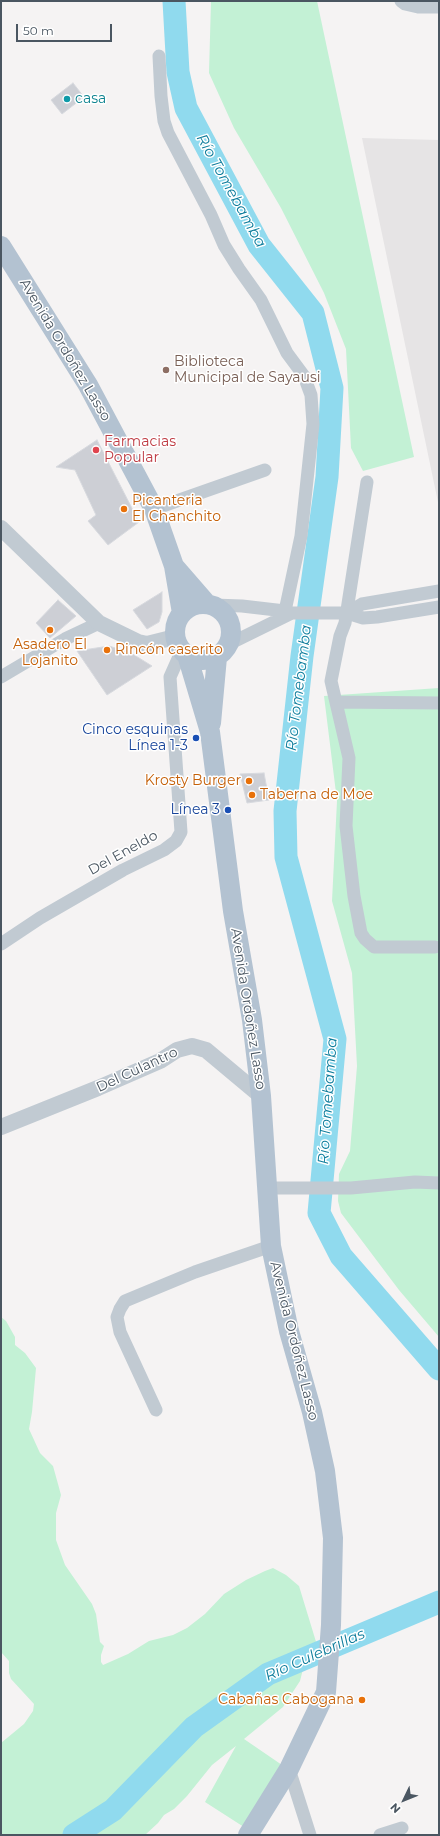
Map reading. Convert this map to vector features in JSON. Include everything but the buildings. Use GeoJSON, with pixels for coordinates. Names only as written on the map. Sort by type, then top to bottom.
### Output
{"type":"FeatureCollection","features":[{"type":"Feature","properties":{"kind":"main road","name":"Avenida Ordoñez Lasso"},"geometry":{"type":"LineString","coordinates":[[1,246],[88,385],[154,509],[174,566],[182,613]]}},
{"type":"Feature","properties":{"kind":"main road","name":"Avenida Ordoñez Lasso"},"geometry":{"type":"LineString","coordinates":[[174,566],[210,605]]}},
{"type":"Feature","properties":{"kind":"main road"},"geometry":{"type":"LineString","coordinates":[[198,604],[210,605],[222,611],[229,621],[231,629],[223,651],[202,661],[181,648],[177,620],[182,613],[198,604]]}},
{"type":"Feature","properties":{"kind":"main road","name":"Avenida Ordoñez Lasso"},"geometry":{"type":"LineString","coordinates":[[181,648],[210,732],[232,911],[252,1020],[261,1096],[271,1246],[289,1331],[312,1412],[325,1471],[333,1538],[331,1625],[326,1692],[289,1769],[248,1835]]}},
{"type":"Feature","properties":{"kind":"main road","name":"Avenida Ordoñez Lasso"},"geometry":{"type":"LineString","coordinates":[[210,732],[223,651]]}},
{"type":"Feature","properties":{"kind":"street"},"geometry":{"type":"LineString","coordinates":[[401,1],[405,4],[418,7],[439,7]]}},
{"type":"Feature","properties":{"kind":"street"},"geometry":{"type":"LineString","coordinates":[[159,56],[161,96],[164,121],[168,133],[211,216],[224,245],[261,300],[287,352],[304,376],[311,395],[313,424],[291,612]]}},
{"type":"Feature","properties":{"kind":"street"},"geometry":{"type":"LineString","coordinates":[[154,509],[265,470]]}},
{"type":"Feature","properties":{"kind":"street"},"geometry":{"type":"LineString","coordinates":[[367,482],[332,673],[336,702],[349,758],[347,844],[354,896],[361,933],[374,947],[434,947]]}},
{"type":"Feature","properties":{"kind":"street"},"geometry":{"type":"LineString","coordinates":[[1,528],[99,623],[138,642],[181,648]]}},
{"type":"Feature","properties":{"kind":"street"},"geometry":{"type":"LineString","coordinates":[[344,613],[362,604],[439,591]]}},
{"type":"Feature","properties":{"kind":"street"},"geometry":{"type":"LineString","coordinates":[[210,605],[291,612],[344,613],[363,618],[439,607]]}},
{"type":"Feature","properties":{"kind":"street"},"geometry":{"type":"LineString","coordinates":[[223,651],[291,612]]}},
{"type":"Feature","properties":{"kind":"street"},"geometry":{"type":"LineString","coordinates":[[1,677],[65,639],[99,623]]}},
{"type":"Feature","properties":{"kind":"street","name":"Del Eneldo"},"geometry":{"type":"LineString","coordinates":[[1,944],[40,918],[123,870],[164,850],[176,841],[180,832],[170,678],[181,648]]}},
{"type":"Feature","properties":{"kind":"street"},"geometry":{"type":"LineString","coordinates":[[336,702],[439,703]]}},
{"type":"Feature","properties":{"kind":"street","name":"Del Culantro"},"geometry":{"type":"LineString","coordinates":[[1,1127],[160,1061],[176,1050],[192,1046],[206,1050],[261,1096]]}},
{"type":"Feature","properties":{"kind":"street"},"geometry":{"type":"LineString","coordinates":[[266,1188],[351,1188],[416,1182],[439,1183]]}},
{"type":"Feature","properties":{"kind":"street"},"geometry":{"type":"LineString","coordinates":[[156,1410],[120,1332],[117,1317],[125,1301],[181,1278],[271,1246]]}},
{"type":"Feature","properties":{"kind":"street"},"geometry":{"type":"LineString","coordinates":[[289,1769],[310,1835]]}},
{"type":"Feature","properties":{"kind":"street"},"geometry":{"type":"LineString","coordinates":[[380,1835],[402,1828]]}},
{"type":"Feature","properties":{"kind":"shaded area"},"geometry":{"type":"Polygon","coordinates":[[[362,138],[439,140],[439,507],[362,138]]]}},
{"type":"Feature","properties":{"kind":"green space"},"geometry":{"type":"Polygon","coordinates":[[[211,1],[317,1],[414,457],[363,471],[351,448],[346,349],[324,293],[281,208],[234,128],[209,73],[211,1]]]}},
{"type":"Feature","properties":{"kind":"green space"},"geometry":{"type":"Polygon","coordinates":[[[439,688],[439,1337],[399,1290],[341,1213],[338,1201],[339,1174],[350,1151],[357,1066],[352,973],[332,901],[337,801],[324,696],[439,688]]]}},
{"type":"Feature","properties":{"kind":"green space"},"geometry":{"type":"Polygon","coordinates":[[[1,1317],[6,1321],[15,1337],[15,1345],[25,1353],[36,1368],[29,1429],[40,1453],[53,1466],[61,1495],[56,1513],[56,1540],[65,1565],[92,1604],[96,1614],[100,1642],[104,1646],[101,1655],[101,1662],[103,1665],[128,1654],[149,1641],[173,1635],[187,1628],[205,1614],[224,1594],[246,1580],[265,1571],[273,1568],[286,1575],[299,1586],[317,1645],[315,1649],[314,1647],[303,1669],[300,1681],[283,1707],[244,1739],[282,1765],[247,1829],[205,1802],[236,1746],[212,1765],[187,1796],[174,1809],[164,1815],[145,1835],[1,1835],[1,1743],[24,1724],[33,1711],[34,1704],[11,1679],[9,1673],[9,1661],[1,1652],[1,1317]]]}},
{"type":"Feature","properties":{"kind":"waterway","name":"Río Tomebamba"},"geometry":{"type":"LineString","coordinates":[[174,1],[178,72],[186,108],[259,245],[313,313],[332,388],[327,477],[302,656],[285,811],[286,857],[335,1039],[319,1213],[341,1256],[439,1369]]}},
{"type":"Feature","properties":{"kind":"waterway","name":"Río Culebrillas"},"geometry":{"type":"LineString","coordinates":[[74,1835],[113,1810],[194,1727],[268,1674],[439,1602]]}},
{"type":"Feature","properties":{"kind":"place","name":"casa"},"geometry":{"type":"Point","coordinates":[67,99]}},
{"type":"Feature","properties":{"kind":"place","name":"Biblioteca Municipal de Sayausi"},"geometry":{"type":"Point","coordinates":[166,370]}},
{"type":"Feature","properties":{"kind":"place","name":"Farmacias Popular"},"geometry":{"type":"Point","coordinates":[96,450]}},
{"type":"Feature","properties":{"kind":"place","name":"Picanteria El Chanchito"},"geometry":{"type":"Point","coordinates":[124,509]}},
{"type":"Feature","properties":{"kind":"place","name":"Asadero El Lojanito"},"geometry":{"type":"Point","coordinates":[50,630]}},
{"type":"Feature","properties":{"kind":"place","name":"Rincón caserito"},"geometry":{"type":"Point","coordinates":[107,650]}},
{"type":"Feature","properties":{"kind":"place","name":"Cinco esquinas Línea 1-3"},"geometry":{"type":"Point","coordinates":[196,738]}},
{"type":"Feature","properties":{"kind":"place","name":"Krosty Burger"},"geometry":{"type":"Point","coordinates":[249,781]}},
{"type":"Feature","properties":{"kind":"place","name":"Taberna de Moe"},"geometry":{"type":"Point","coordinates":[252,795]}},
{"type":"Feature","properties":{"kind":"place","name":"Línea 3"},"geometry":{"type":"Point","coordinates":[228,810]}},
{"type":"Feature","properties":{"kind":"place","name":"Cabañas Cabogana"},"geometry":{"type":"Point","coordinates":[362,1700]}}]}
